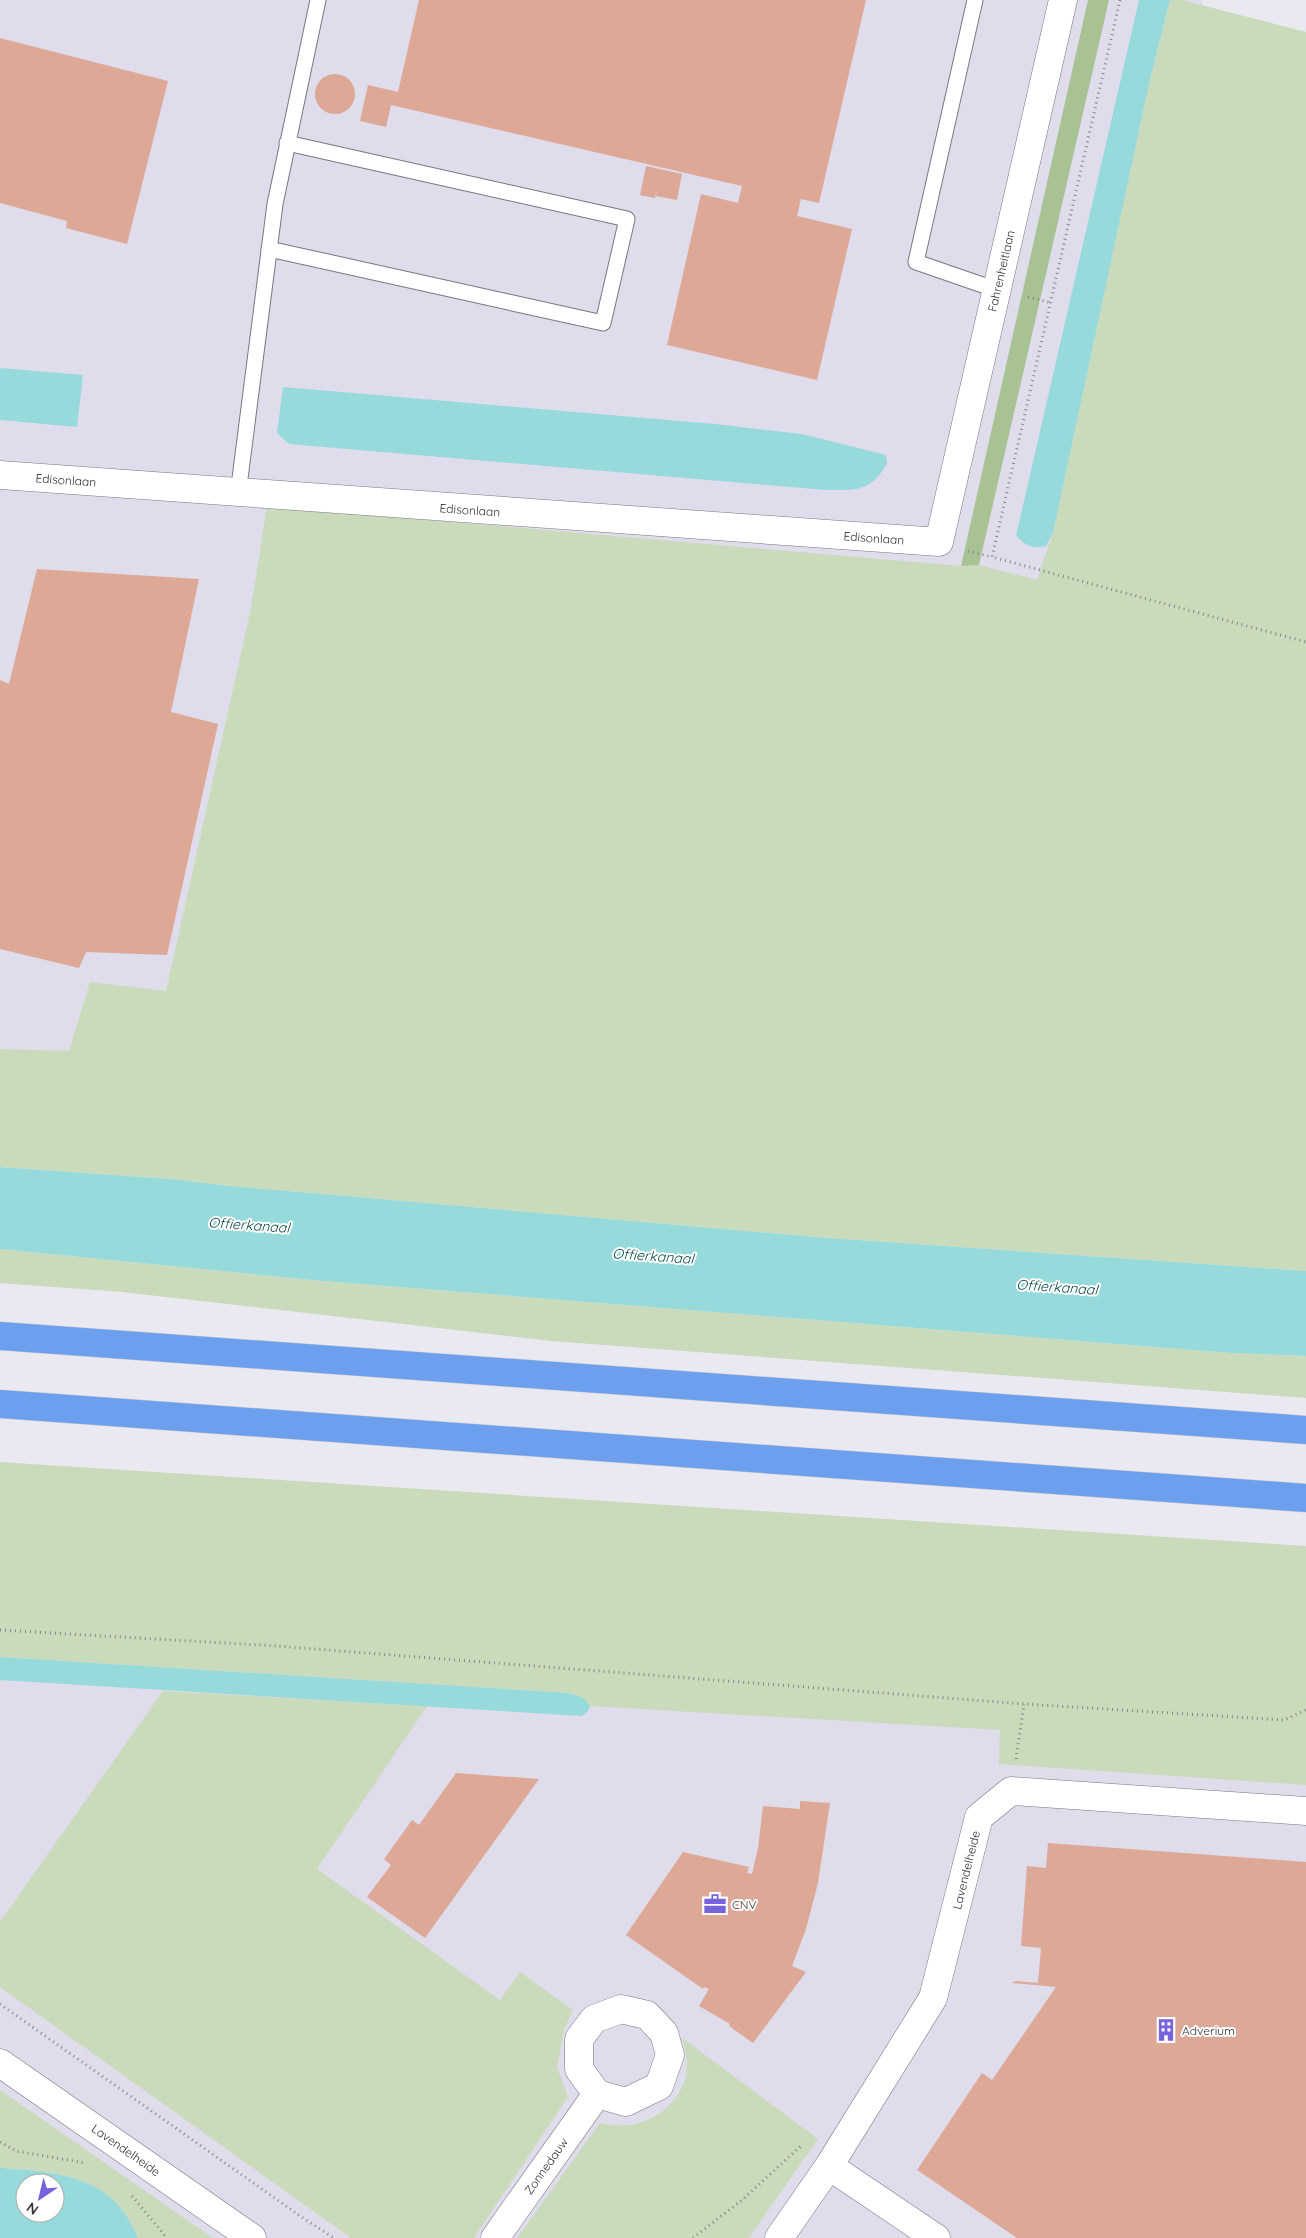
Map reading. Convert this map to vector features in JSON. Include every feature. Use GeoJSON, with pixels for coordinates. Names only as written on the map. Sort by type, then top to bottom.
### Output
{"type":"FeatureCollection","features":[{"type":"Feature","properties":{"kind":"highway"},"geometry":{"type":"LineString","coordinates":[[0,1336],[1306,1430]]}},
{"type":"Feature","properties":{"kind":"highway"},"geometry":{"type":"LineString","coordinates":[[0,1404],[1306,1498]]}},
{"type":"Feature","properties":{"kind":"street","name":"Fahrenheitlaan"},"geometry":{"type":"LineString","coordinates":[[939,542],[1064,0]]}},
{"type":"Feature","properties":{"kind":"street","name":"Edisonlaan"},"geometry":{"type":"LineString","coordinates":[[0,475],[238,494],[939,542]]}},
{"type":"Feature","properties":{"kind":"street"},"geometry":{"type":"LineString","coordinates":[[1011,1791],[1306,1811]]}},
{"type":"Feature","properties":{"kind":"street","name":"Lavendelheide"},"geometry":{"type":"LineString","coordinates":[[779,2238],[829,2166],[933,1998],[979,1817],[1011,1791]]}},
{"type":"Feature","properties":{"kind":"street","name":"Lavendelheide"},"geometry":{"type":"LineString","coordinates":[[0,2063],[252,2238]]}},
{"type":"Feature","properties":{"kind":"street","name":"Zonnedauw"},"geometry":{"type":"LineString","coordinates":[[495,2238],[597,2094]]}},
{"type":"Feature","properties":{"kind":"street"},"geometry":{"type":"LineString","coordinates":[[829,2166],[936,2238]]}},
{"type":"Feature","properties":{"kind":"lane"},"geometry":{"type":"LineString","coordinates":[[238,494],[274,204],[318,0]]}},
{"type":"Feature","properties":{"kind":"lane"},"geometry":{"type":"LineString","coordinates":[[974,0],[916,262],[997,290]]}},
{"type":"Feature","properties":{"kind":"lane"},"geometry":{"type":"LineString","coordinates":[[269,249],[603,323],[628,219],[287,144]]}},
{"type":"Feature","properties":{"kind":"path"},"geometry":{"type":"LineString","coordinates":[[1120,0],[992,557],[1306,642]]}},
{"type":"Feature","properties":{"kind":"path"},"geometry":{"type":"LineString","coordinates":[[0,1630],[276,1646],[1024,1704],[1284,1720],[1306,1710]]}},
{"type":"Feature","properties":{"kind":"path"},"geometry":{"type":"LineString","coordinates":[[1011,1791],[1024,1704]]}},
{"type":"Feature","properties":{"kind":"path"},"geometry":{"type":"LineString","coordinates":[[0,2004],[334,2238]]}},
{"type":"Feature","properties":{"kind":"path"},"geometry":{"type":"LineString","coordinates":[[0,2142],[16,2151],[88,2164]]}},
{"type":"Feature","properties":{"kind":"path"},"geometry":{"type":"LineString","coordinates":[[694,2238],[741,2201],[805,2142]]}},
{"type":"Feature","properties":{"kind":"path"},"geometry":{"type":"LineString","coordinates":[[126,2189],[167,2238]]}},
{"type":"Feature","properties":{"kind":"shaded area"},"geometry":{"type":"Polygon","coordinates":[[[0,0],[1203,0],[949,1191],[0,1128],[0,0]]]}},
{"type":"Feature","properties":{"kind":"shaded area"},"geometry":{"type":"Polygon","coordinates":[[[0,1538],[1306,1624],[1306,2238],[0,2238],[0,1538]]]}},
{"type":"Feature","properties":{"kind":"green space"},"geometry":{"type":"Polygon","coordinates":[[[1088,0],[1109,0],[979,565],[961,566],[1088,0]]]}},
{"type":"Feature","properties":{"kind":"green space"},"geometry":{"type":"Polygon","coordinates":[[[1170,0],[1182,0],[1306,32],[1306,1271],[828,1238],[231,1186],[170,1179],[0,1167],[0,1049],[69,1051],[90,982],[166,991],[251,608],[267,506],[961,566],[979,565],[1037,580],[1053,533],[1149,84],[1170,0]]]}},
{"type":"Feature","properties":{"kind":"green space"},"geometry":{"type":"Polygon","coordinates":[[[0,1249],[323,1281],[1231,1353],[1306,1356],[1306,1398],[551,1341],[122,1292],[0,1283],[0,1249]]]}},
{"type":"Feature","properties":{"kind":"green space"},"geometry":{"type":"Polygon","coordinates":[[[0,1462],[1306,1546],[1306,1785],[999,1764],[1000,1730],[590,1706],[581,1697],[568,1693],[0,1657],[0,1462]]]}},
{"type":"Feature","properties":{"kind":"green space"},"geometry":{"type":"Polygon","coordinates":[[[163,1691],[427,1706],[317,1869],[500,2000],[520,1972],[573,2010],[564,2030],[557,2067],[568,2097],[474,2238],[351,2238],[0,1987],[0,1922],[163,1691]]]}},
{"type":"Feature","properties":{"kind":"green space"},"geometry":{"type":"Polygon","coordinates":[[[681,2037],[818,2139],[749,2238],[517,2238],[600,2123],[619,2126],[638,2123],[655,2116],[669,2106],[680,2092],[686,2075],[687,2057],[681,2037]]]}},
{"type":"Feature","properties":{"kind":"green space"},"geometry":{"type":"Polygon","coordinates":[[[0,2090],[213,2238],[138,2238],[119,2206],[94,2186],[65,2176],[65,2173],[0,2167],[0,2090]]]}},
{"type":"Feature","properties":{"kind":"water"},"geometry":{"type":"Polygon","coordinates":[[[1139,0],[1170,0],[1149,84],[1053,533],[1046,546],[1033,547],[1016,536],[1139,0]]]}},
{"type":"Feature","properties":{"kind":"water"},"geometry":{"type":"Polygon","coordinates":[[[0,368],[83,375],[77,427],[0,420],[0,368]]]}},
{"type":"Feature","properties":{"kind":"water"},"geometry":{"type":"Polygon","coordinates":[[[283,387],[715,424],[802,434],[886,455],[887,464],[874,480],[862,488],[826,490],[289,444],[277,433],[283,387]]]}},
{"type":"Feature","properties":{"kind":"water","name":"Offierkanaal"},"geometry":{"type":"Polygon","coordinates":[[[0,1167],[170,1179],[231,1186],[828,1238],[1306,1271],[1306,1356],[1231,1353],[323,1281],[0,1249],[0,1167]]]}},
{"type":"Feature","properties":{"kind":"water"},"geometry":{"type":"Polygon","coordinates":[[[0,1657],[568,1693],[581,1697],[590,1706],[588,1711],[582,1716],[0,1680],[0,1657]]]}},
{"type":"Feature","properties":{"kind":"water"},"geometry":{"type":"Polygon","coordinates":[[[0,2167],[50,2173],[15,2173],[15,2223],[65,2223],[65,2176],[94,2186],[107,2195],[119,2206],[138,2238],[0,2238],[0,2167]]]}},
{"type":"Feature","properties":{"kind":"building"},"geometry":{"type":"Polygon","coordinates":[[[419,0],[866,0],[819,203],[801,199],[797,216],[852,229],[817,380],[667,345],[701,194],[738,203],[742,186],[391,105],[386,127],[360,121],[368,85],[398,92],[419,0]]]}},
{"type":"Feature","properties":{"kind":"building"},"geometry":{"type":"Polygon","coordinates":[[[0,38],[168,81],[127,244],[66,228],[67,221],[0,203],[0,38]]]}},
{"type":"Feature","properties":{"kind":"building"},"geometry":{"type":"Polygon","coordinates":[[[339,74],[346,77],[352,83],[355,94],[354,102],[346,111],[339,114],[331,114],[324,111],[316,102],[315,90],[318,83],[327,75],[339,74]]]}},
{"type":"Feature","properties":{"kind":"building"},"geometry":{"type":"Polygon","coordinates":[[[646,166],[682,174],[677,200],[656,196],[657,189],[655,198],[640,195],[646,166]]]}},
{"type":"Feature","properties":{"kind":"building"},"geometry":{"type":"Polygon","coordinates":[[[37,569],[199,579],[171,712],[218,724],[167,955],[86,952],[79,968],[0,949],[0,680],[9,684],[37,569]]]}},
{"type":"Feature","properties":{"kind":"building"},"geometry":{"type":"Polygon","coordinates":[[[456,1773],[539,1779],[425,1938],[367,1897],[391,1865],[384,1859],[412,1820],[419,1825],[456,1773]]]}},
{"type":"Feature","properties":{"kind":"building"},"geometry":{"type":"Polygon","coordinates":[[[800,1801],[830,1803],[818,1883],[806,1929],[792,1966],[806,1972],[753,2043],[729,2026],[730,2024],[699,2006],[709,1989],[704,1987],[703,1989],[626,1935],[683,1852],[749,1867],[747,1873],[752,1874],[758,1848],[763,1806],[800,1809],[800,1801]]]}},
{"type":"Feature","properties":{"kind":"building","name":"Adverium"},"geometry":{"type":"Polygon","coordinates":[[[1048,1843],[1306,1862],[1306,2238],[1017,2238],[917,2170],[982,2073],[992,2080],[1056,1987],[1012,1983],[1016,1981],[1038,1983],[1041,1948],[1021,1946],[1027,1866],[1046,1868],[1048,1843]]]}},
{"type":"Feature","properties":{"kind":"place","name":"CNV"},"geometry":{"type":"Point","coordinates":[715,1904]}},
{"type":"Feature","properties":{"kind":"place","name":"Adverium"},"geometry":{"type":"Point","coordinates":[1166,2030]}}]}
